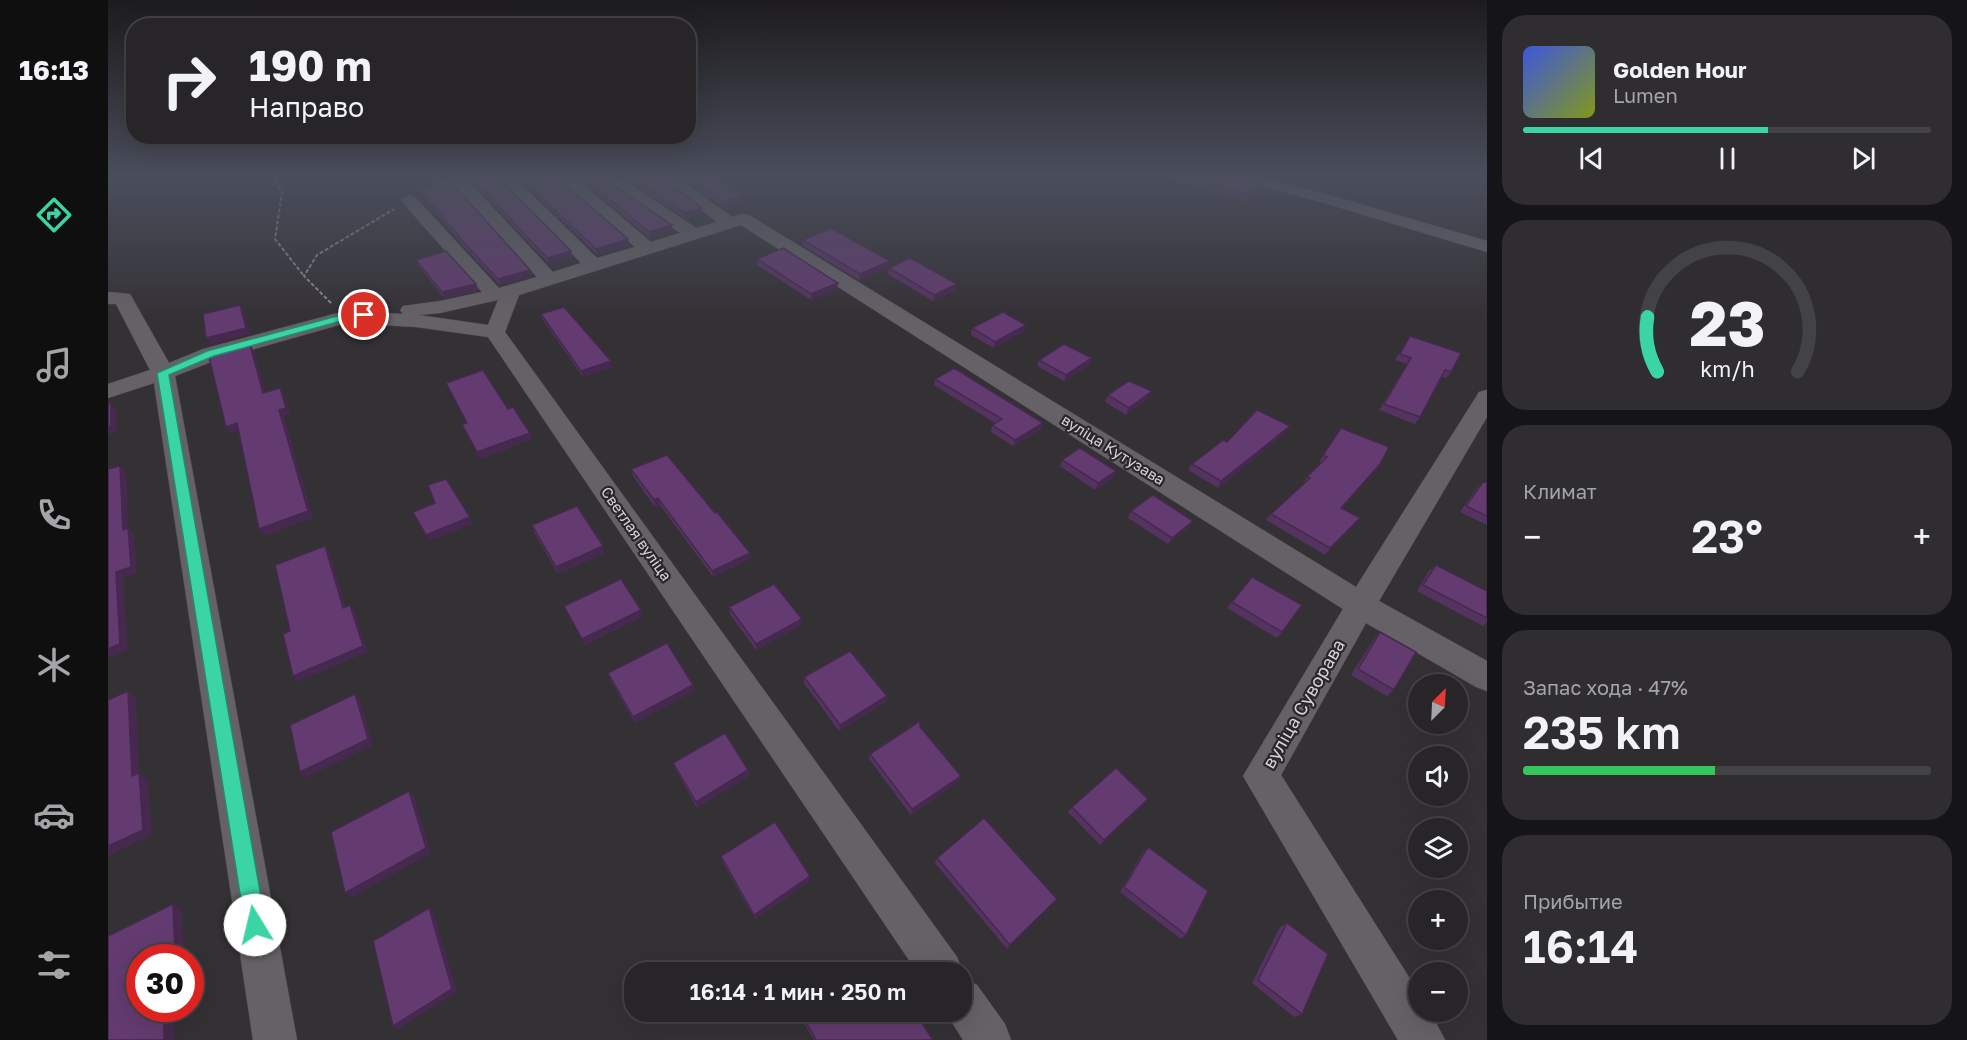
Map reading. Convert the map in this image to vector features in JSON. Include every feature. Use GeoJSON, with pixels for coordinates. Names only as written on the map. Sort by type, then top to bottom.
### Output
{"type":"FeatureCollection","features":[{"type":"Feature","properties":{"kind":"street"},"geometry":{"type":"LineString","coordinates":[[433,224],[503,293]]}},
{"type":"Feature","properties":{"kind":"street"},"geometry":{"type":"LineString","coordinates":[[498,224],[549,279]]}},
{"type":"Feature","properties":{"kind":"street"},"geometry":{"type":"LineString","coordinates":[[552,224],[593,265]]}},
{"type":"Feature","properties":{"kind":"street"},"geometry":{"type":"LineString","coordinates":[[619,224],[647,248]]}},
{"type":"Feature","properties":{"kind":"street"},"geometry":{"type":"LineString","coordinates":[[678,224],[693,234]]}},
{"type":"Feature","properties":{"kind":"street"},"geometry":{"type":"LineString","coordinates":[[108,391],[211,354],[345,317],[440,307],[503,293],[728,224]]}},
{"type":"Feature","properties":{"kind":"street","name":"вуліца Кутузава"},"geometry":{"type":"LineString","coordinates":[[740,224],[1361,605],[1487,677]]}},
{"type":"Feature","properties":{"kind":"street"},"geometry":{"type":"LineString","coordinates":[[1409,224],[1487,247]]}},
{"type":"Feature","properties":{"kind":"street"},"geometry":{"type":"LineString","coordinates":[[345,317],[416,321],[495,332],[503,293]]}},
{"type":"Feature","properties":{"kind":"street"},"geometry":{"type":"LineString","coordinates":[[108,298],[123,298],[163,373],[275,1040]]}},
{"type":"Feature","properties":{"kind":"street","name":"Светлая вуліца"},"geometry":{"type":"LineString","coordinates":[[495,332],[935,962]]}},
{"type":"Feature","properties":{"kind":"street","name":"вуліца Суворава"},"geometry":{"type":"LineString","coordinates":[[1423,1040],[1261,776],[1487,397]]}},
{"type":"Feature","properties":{"kind":"street"},"geometry":{"type":"LineString","coordinates":[[972,1015],[989,1040]]}},
{"type":"Feature","properties":{"kind":"path"},"geometry":{"type":"LineString","coordinates":[[277,224],[275,239],[304,276],[345,317]]}},
{"type":"Feature","properties":{"kind":"path"},"geometry":{"type":"LineString","coordinates":[[304,276],[317,255],[370,224]]}},
{"type":"Feature","properties":{"kind":"building"},"geometry":{"type":"Polygon","coordinates":[[[448,224],[488,224],[530,270],[498,279],[448,224]]]}},
{"type":"Feature","properties":{"kind":"building"},"geometry":{"type":"Polygon","coordinates":[[[515,224],[544,224],[571,251],[547,258],[515,224]]]}},
{"type":"Feature","properties":{"kind":"building"},"geometry":{"type":"Polygon","coordinates":[[[569,224],[610,224],[628,239],[596,249],[569,224]]]}},
{"type":"Feature","properties":{"kind":"building"},"geometry":{"type":"Polygon","coordinates":[[[639,224],[672,225],[649,232],[639,224]]]}},
{"type":"Feature","properties":{"kind":"building"},"geometry":{"type":"Polygon","coordinates":[[[831,228],[890,261],[860,274],[803,240],[831,228]]]}},
{"type":"Feature","properties":{"kind":"building"},"geometry":{"type":"Polygon","coordinates":[[[783,248],[838,283],[811,294],[757,259],[783,248]]]}},
{"type":"Feature","properties":{"kind":"building"},"geometry":{"type":"Polygon","coordinates":[[[446,251],[476,284],[442,292],[416,260],[446,251]]]}},
{"type":"Feature","properties":{"kind":"building"},"geometry":{"type":"Polygon","coordinates":[[[910,258],[957,284],[934,295],[889,268],[910,258]]]}},
{"type":"Feature","properties":{"kind":"building"},"geometry":{"type":"Polygon","coordinates":[[[240,305],[246,328],[206,338],[203,314],[240,305]]]}},
{"type":"Feature","properties":{"kind":"building"},"geometry":{"type":"Polygon","coordinates":[[[564,307],[611,361],[581,371],[541,314],[564,307]]]}},
{"type":"Feature","properties":{"kind":"building"},"geometry":{"type":"Polygon","coordinates":[[[1003,312],[1026,325],[995,342],[972,328],[1003,312]]]}},
{"type":"Feature","properties":{"kind":"building"},"geometry":{"type":"Polygon","coordinates":[[[1410,336],[1461,353],[1451,372],[1445,370],[1420,417],[1384,404],[1411,358],[1400,354],[1410,336]]]}},
{"type":"Feature","properties":{"kind":"building"},"geometry":{"type":"Polygon","coordinates":[[[1064,344],[1092,358],[1066,375],[1039,360],[1064,344]]]}},
{"type":"Feature","properties":{"kind":"building"},"geometry":{"type":"Polygon","coordinates":[[[250,345],[263,393],[280,388],[286,408],[279,410],[308,511],[259,529],[237,423],[226,427],[209,357],[250,345]]]}},
{"type":"Feature","properties":{"kind":"building"},"geometry":{"type":"Polygon","coordinates":[[[954,368],[1043,423],[1015,440],[992,425],[1002,419],[935,379],[954,368]]]}},
{"type":"Feature","properties":{"kind":"building"},"geometry":{"type":"Polygon","coordinates":[[[483,370],[508,409],[513,407],[530,433],[477,452],[462,424],[467,423],[446,383],[483,370]]]}},
{"type":"Feature","properties":{"kind":"building"},"geometry":{"type":"Polygon","coordinates":[[[1129,381],[1152,391],[1129,408],[1108,395],[1129,381]]]}},
{"type":"Feature","properties":{"kind":"building"},"geometry":{"type":"Polygon","coordinates":[[[111,403],[111,426],[108,427],[108,404],[111,403]]]}},
{"type":"Feature","properties":{"kind":"building"},"geometry":{"type":"Polygon","coordinates":[[[1257,410],[1290,426],[1221,481],[1192,464],[1223,440],[1227,442],[1257,410]]]}},
{"type":"Feature","properties":{"kind":"building"},"geometry":{"type":"Polygon","coordinates":[[[1341,428],[1389,447],[1380,464],[1341,508],[1360,518],[1330,548],[1271,514],[1310,478],[1307,477],[1327,457],[1323,455],[1341,428]]]}},
{"type":"Feature","properties":{"kind":"building"},"geometry":{"type":"Polygon","coordinates":[[[1080,448],[1116,471],[1098,483],[1062,460],[1080,448]]]}},
{"type":"Feature","properties":{"kind":"building"},"geometry":{"type":"Polygon","coordinates":[[[667,455],[750,553],[712,571],[658,498],[654,500],[631,469],[667,455]]]}},
{"type":"Feature","properties":{"kind":"building"},"geometry":{"type":"Polygon","coordinates":[[[120,466],[123,530],[128,528],[131,567],[116,572],[120,644],[108,649],[108,469],[120,466]]]}},
{"type":"Feature","properties":{"kind":"building"},"geometry":{"type":"Polygon","coordinates":[[[446,479],[470,517],[426,535],[413,512],[435,503],[428,485],[446,479]]]}},
{"type":"Feature","properties":{"kind":"building"},"geometry":{"type":"Polygon","coordinates":[[[1483,482],[1487,483],[1487,516],[1466,506],[1483,482]]]}},
{"type":"Feature","properties":{"kind":"building"},"geometry":{"type":"Polygon","coordinates":[[[1153,495],[1193,521],[1172,538],[1131,511],[1153,495]]]}},
{"type":"Feature","properties":{"kind":"building"},"geometry":{"type":"Polygon","coordinates":[[[577,506],[603,546],[556,567],[532,525],[577,506]]]}},
{"type":"Feature","properties":{"kind":"building"},"geometry":{"type":"Polygon","coordinates":[[[325,546],[343,608],[350,605],[363,646],[293,676],[283,634],[290,631],[275,565],[325,546]]]}},
{"type":"Feature","properties":{"kind":"building"},"geometry":{"type":"Polygon","coordinates":[[[1436,565],[1487,591],[1487,618],[1423,585],[1436,565]]]}},
{"type":"Feature","properties":{"kind":"building"},"geometry":{"type":"Polygon","coordinates":[[[1252,577],[1302,605],[1282,632],[1232,602],[1252,577]]]}},
{"type":"Feature","properties":{"kind":"building"},"geometry":{"type":"Polygon","coordinates":[[[621,579],[641,610],[582,639],[564,606],[621,579]]]}},
{"type":"Feature","properties":{"kind":"building"},"geometry":{"type":"Polygon","coordinates":[[[774,584],[802,619],[756,644],[729,607],[774,584]]]}},
{"type":"Feature","properties":{"kind":"building"},"geometry":{"type":"Polygon","coordinates":[[[1380,632],[1416,652],[1394,690],[1358,669],[1380,632]]]}},
{"type":"Feature","properties":{"kind":"building"},"geometry":{"type":"Polygon","coordinates":[[[667,643],[693,685],[633,717],[608,673],[667,643]]]}},
{"type":"Feature","properties":{"kind":"building"},"geometry":{"type":"Polygon","coordinates":[[[850,651],[887,696],[840,725],[804,677],[850,651]]]}},
{"type":"Feature","properties":{"kind":"building"},"geometry":{"type":"Polygon","coordinates":[[[128,691],[132,776],[139,773],[143,830],[108,846],[108,700],[128,691]]]}},
{"type":"Feature","properties":{"kind":"building"},"geometry":{"type":"Polygon","coordinates":[[[355,694],[368,739],[300,772],[290,725],[355,694]]]}},
{"type":"Feature","properties":{"kind":"building"},"geometry":{"type":"Polygon","coordinates":[[[920,721],[920,727],[961,776],[912,809],[870,754],[920,721]]]}},
{"type":"Feature","properties":{"kind":"building"},"geometry":{"type":"Polygon","coordinates":[[[725,733],[748,770],[696,802],[673,763],[725,733]]]}},
{"type":"Feature","properties":{"kind":"building"},"geometry":{"type":"Polygon","coordinates":[[[1116,768],[1148,799],[1104,840],[1072,807],[1116,768]]]}},
{"type":"Feature","properties":{"kind":"building"},"geometry":{"type":"Polygon","coordinates":[[[409,791],[426,848],[345,893],[331,832],[409,791]]]}},
{"type":"Feature","properties":{"kind":"building"},"geometry":{"type":"Polygon","coordinates":[[[984,818],[1057,899],[1010,945],[937,858],[984,818]]]}},
{"type":"Feature","properties":{"kind":"building"},"geometry":{"type":"Polygon","coordinates":[[[775,822],[810,876],[754,915],[721,856],[775,822]]]}},
{"type":"Feature","properties":{"kind":"building"},"geometry":{"type":"Polygon","coordinates":[[[1148,847],[1208,891],[1186,935],[1124,887],[1148,847]]]}},
{"type":"Feature","properties":{"kind":"building"},"geometry":{"type":"Polygon","coordinates":[[[173,904],[175,944],[126,944],[126,1022],[164,1022],[164,1040],[108,1040],[108,936],[173,904]]]}},
{"type":"Feature","properties":{"kind":"building"},"geometry":{"type":"Polygon","coordinates":[[[429,908],[452,989],[393,1026],[373,941],[429,908]]]}},
{"type":"Feature","properties":{"kind":"building"},"geometry":{"type":"Polygon","coordinates":[[[1287,923],[1328,954],[1302,1014],[1258,980],[1287,923]]]}},
{"type":"Feature","properties":{"kind":"building"},"geometry":{"type":"Polygon","coordinates":[[[806,1022],[921,1022],[933,1040],[816,1040],[806,1022]]]}},
{"type":"Feature","properties":{"kind":"route"},"geometry":{"type":"LineString","coordinates":[[255,925],[163,373],[211,354],[345,317],[364,315]]}}]}
